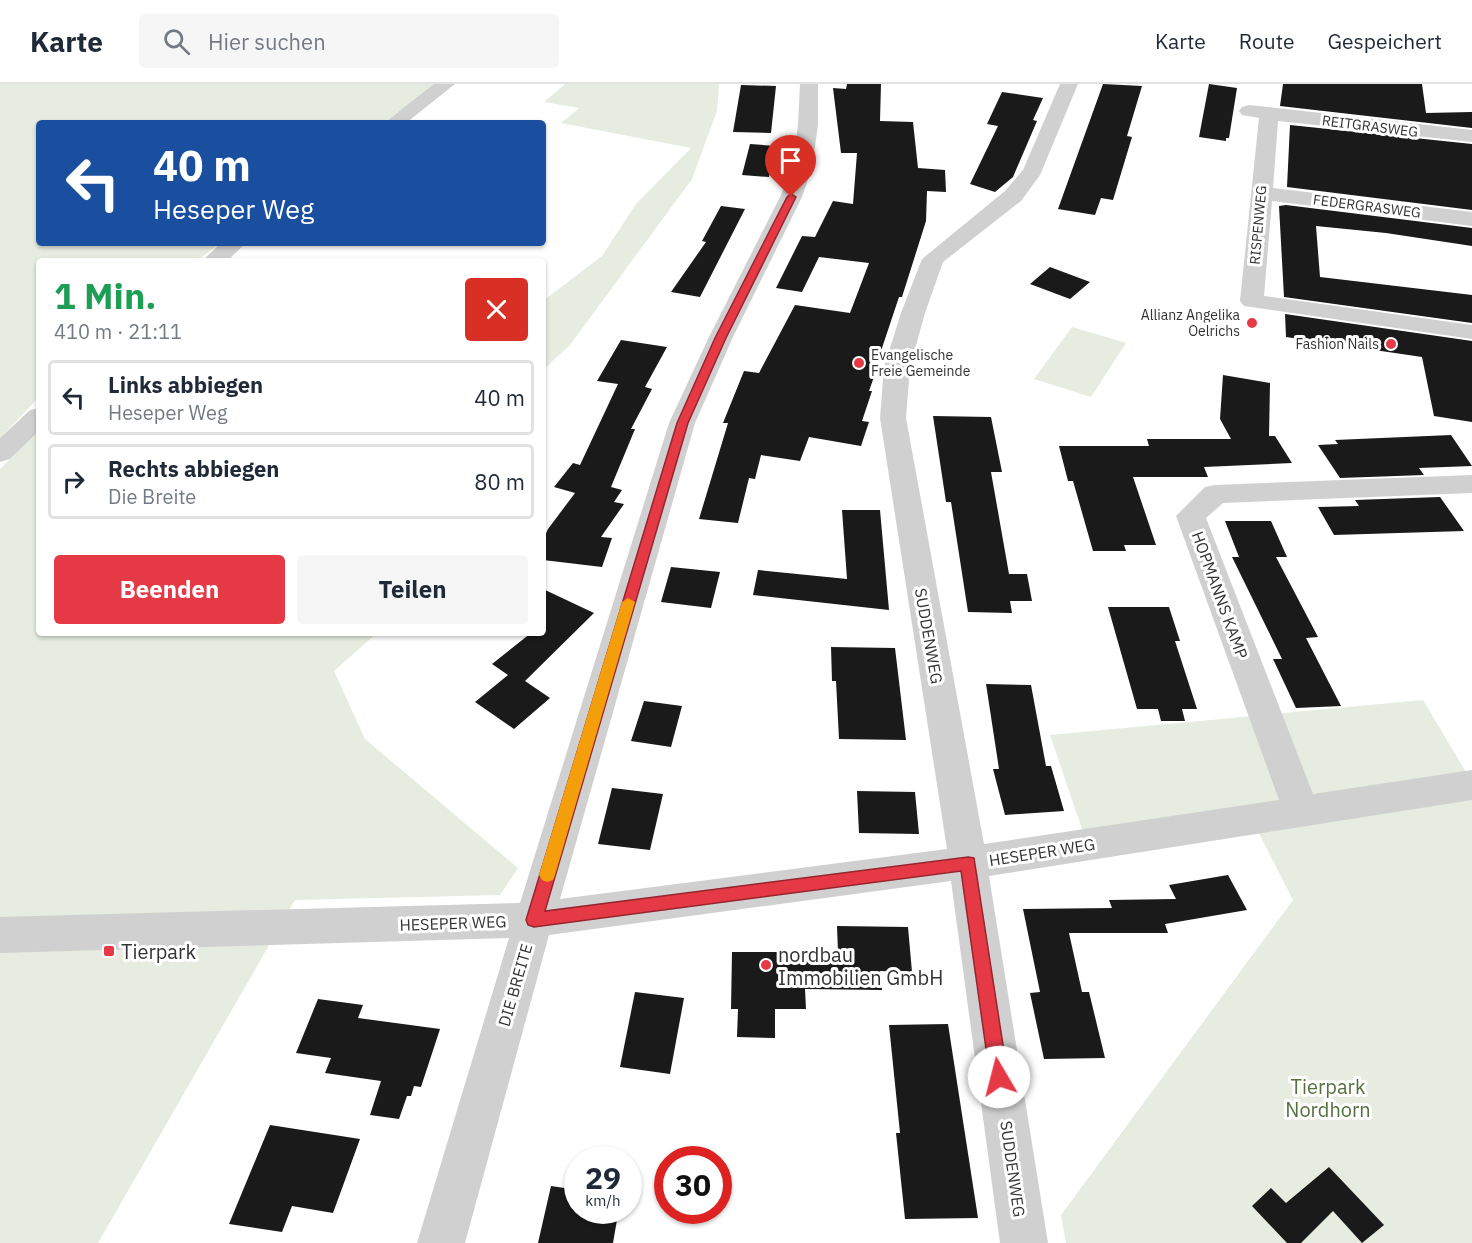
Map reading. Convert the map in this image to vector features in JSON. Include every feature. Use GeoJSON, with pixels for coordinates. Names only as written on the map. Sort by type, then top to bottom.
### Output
{"type":"FeatureCollection","features":[{"type":"Feature","properties":{"kind":"street"},"geometry":{"type":"LineString","coordinates":[[398,120],[446,84]]}},
{"type":"Feature","properties":{"kind":"street","name":"DIE BREITE"},"geometry":{"type":"LineString","coordinates":[[441,1243],[534,920],[682,423],[720,338],[791,197],[802,168],[808,124],[809,84]]}},
{"type":"Feature","properties":{"kind":"street","name":"SUDDENWEG"},"geometry":{"type":"LineString","coordinates":[[1024,1243],[968,863],[893,418],[897,367],[913,313],[933,259],[1013,196],[1033,171],[1069,84]]}},
{"type":"Feature","properties":{"kind":"street","name":"REITGRASWEG"},"geometry":{"type":"LineString","coordinates":[[1257,106],[1472,136]]}},
{"type":"Feature","properties":{"kind":"street","name":"RISPENWEG"},"geometry":{"type":"LineString","coordinates":[[1257,106],[1251,144],[1261,193],[1252,301],[1472,332]]}},
{"type":"Feature","properties":{"kind":"street","name":"FEDERGRASWEG"},"geometry":{"type":"LineString","coordinates":[[1261,193],[1472,219]]}},
{"type":"Feature","properties":{"kind":"street"},"geometry":{"type":"LineString","coordinates":[[217,258],[232,246]]}},
{"type":"Feature","properties":{"kind":"street"},"geometry":{"type":"LineString","coordinates":[[0,453],[36,419]]}},
{"type":"Feature","properties":{"kind":"street","name":"HOPMANNS KAMP"},"geometry":{"type":"LineString","coordinates":[[1301,811],[1191,516],[1215,494],[1472,484]]}},
{"type":"Feature","properties":{"kind":"street","name":"HESEPER WEG"},"geometry":{"type":"LineString","coordinates":[[0,935],[534,920],[968,863],[1472,785]]}},
{"type":"Feature","properties":{"kind":"green space"},"geometry":{"type":"Polygon","coordinates":[[[0,84],[436,84],[387,120],[36,120],[36,246],[216,246],[201,258],[36,258],[36,400],[0,438],[0,84]]]}},
{"type":"Feature","properties":{"kind":"green space"},"geometry":{"type":"Polygon","coordinates":[[[565,84],[719,84],[717,111],[692,179],[570,345],[546,367],[546,299],[602,256],[636,204],[691,148],[561,123],[579,108],[544,102],[565,84]]]}},
{"type":"Feature","properties":{"kind":"green space"},"geometry":{"type":"Polygon","coordinates":[[[1072,327],[1126,343],[1091,397],[1034,379],[1072,327]]]}},
{"type":"Feature","properties":{"kind":"green space"},"geometry":{"type":"Polygon","coordinates":[[[36,434],[36,636],[374,636],[334,671],[365,739],[518,868],[500,895],[295,900],[98,1243],[0,1243],[0,469],[36,434]]]}},
{"type":"Feature","properties":{"kind":"green space","name":"Tierpark Nordhorn"},"geometry":{"type":"Polygon","coordinates":[[[1423,700],[1472,782],[1472,1243],[1066,1243],[1061,1215],[1293,900],[1246,808],[1083,832],[1050,735],[1423,700]]]}},
{"type":"Feature","properties":{"kind":"building"},"geometry":{"type":"Polygon","coordinates":[[[847,84],[881,84],[880,121],[913,122],[918,168],[945,170],[946,192],[927,191],[926,221],[869,391],[872,391],[862,421],[869,422],[861,446],[809,437],[800,461],[761,455],[755,479],[749,478],[738,523],[699,519],[728,423],[723,423],[744,371],[759,373],[795,305],[850,313],[869,263],[819,257],[802,292],[776,288],[802,236],[815,237],[833,201],[853,204],[857,153],[841,153],[833,88],[846,89],[847,84]]]}},
{"type":"Feature","properties":{"kind":"building"},"geometry":{"type":"Polygon","coordinates":[[[1103,84],[1142,86],[1127,136],[1132,137],[1113,200],[1101,198],[1095,215],[1058,209],[1103,84]]]}},
{"type":"Feature","properties":{"kind":"building"},"geometry":{"type":"Polygon","coordinates":[[[1209,84],[1237,88],[1229,138],[1226,138],[1226,141],[1199,137],[1209,84]]]}},
{"type":"Feature","properties":{"kind":"building"},"geometry":{"type":"Polygon","coordinates":[[[1283,84],[1422,84],[1426,113],[1472,112],[1472,128],[1280,106],[1283,84]]]}},
{"type":"Feature","properties":{"kind":"building"},"geometry":{"type":"Polygon","coordinates":[[[741,85],[776,86],[771,133],[733,132],[741,85]]]}},
{"type":"Feature","properties":{"kind":"building"},"geometry":{"type":"Polygon","coordinates":[[[1002,92],[1043,98],[1033,120],[1037,121],[1013,177],[995,192],[970,184],[998,126],[987,124],[1002,92]]]}},
{"type":"Feature","properties":{"kind":"building"},"geometry":{"type":"Polygon","coordinates":[[[1290,125],[1472,144],[1472,210],[1287,187],[1290,125]]]}},
{"type":"Feature","properties":{"kind":"building"},"geometry":{"type":"Polygon","coordinates":[[[750,144],[775,146],[769,177],[742,175],[750,144]]]}},
{"type":"Feature","properties":{"kind":"building"},"geometry":{"type":"Polygon","coordinates":[[[721,206],[745,209],[700,297],[671,292],[706,242],[702,241],[721,206]]]}},
{"type":"Feature","properties":{"kind":"building"},"geometry":{"type":"Polygon","coordinates":[[[1279,206],[1472,228],[1472,246],[1386,233],[1316,226],[1320,277],[1472,295],[1472,323],[1284,297],[1279,206]]]}},
{"type":"Feature","properties":{"kind":"building"},"geometry":{"type":"Polygon","coordinates":[[[1050,267],[1090,282],[1070,299],[1030,284],[1050,267]]]}},
{"type":"Feature","properties":{"kind":"building"},"geometry":{"type":"Polygon","coordinates":[[[1285,314],[1472,341],[1472,422],[1434,416],[1422,357],[1286,337],[1285,314]]]}},
{"type":"Feature","properties":{"kind":"building"},"geometry":{"type":"Polygon","coordinates":[[[621,340],[667,347],[645,387],[652,389],[631,429],[635,429],[611,487],[622,490],[614,502],[624,504],[601,537],[612,538],[602,567],[546,560],[546,533],[575,493],[554,487],[573,463],[580,465],[618,384],[597,381],[621,340]]]}},
{"type":"Feature","properties":{"kind":"building"},"geometry":{"type":"Polygon","coordinates":[[[1223,375],[1270,383],[1269,436],[1275,436],[1292,463],[1204,467],[1208,477],[1133,477],[1156,545],[1124,545],[1126,551],[1093,551],[1073,481],[1068,481],[1059,446],[1149,446],[1147,439],[1231,439],[1220,419],[1223,375]]]}},
{"type":"Feature","properties":{"kind":"building"},"geometry":{"type":"Polygon","coordinates":[[[933,416],[991,417],[1002,472],[991,472],[1009,574],[1027,574],[1032,601],[1010,601],[1012,613],[968,612],[951,502],[946,502],[933,416]]]}},
{"type":"Feature","properties":{"kind":"building"},"geometry":{"type":"Polygon","coordinates":[[[1451,435],[1472,466],[1419,468],[1424,475],[1340,478],[1318,445],[1338,444],[1335,440],[1451,435]]]}},
{"type":"Feature","properties":{"kind":"building"},"geometry":{"type":"Polygon","coordinates":[[[1440,497],[1464,531],[1334,535],[1318,507],[1359,506],[1355,500],[1440,497]]]}},
{"type":"Feature","properties":{"kind":"building"},"geometry":{"type":"Polygon","coordinates":[[[842,510],[880,510],[889,610],[753,595],[758,570],[847,579],[842,510]]]}},
{"type":"Feature","properties":{"kind":"building"},"geometry":{"type":"Polygon","coordinates":[[[1225,521],[1271,521],[1287,557],[1276,557],[1318,637],[1306,638],[1341,706],[1296,708],[1273,659],[1282,659],[1232,557],[1239,557],[1225,521]]]}},
{"type":"Feature","properties":{"kind":"building"},"geometry":{"type":"Polygon","coordinates":[[[671,567],[720,572],[711,608],[661,602],[671,567]]]}},
{"type":"Feature","properties":{"kind":"building"},"geometry":{"type":"Polygon","coordinates":[[[546,590],[594,613],[525,681],[550,698],[514,729],[475,702],[508,675],[492,664],[527,636],[546,636],[546,590]]]}},
{"type":"Feature","properties":{"kind":"building"},"geometry":{"type":"Polygon","coordinates":[[[1108,607],[1169,607],[1180,641],[1175,641],[1197,709],[1182,709],[1185,721],[1161,721],[1158,709],[1137,709],[1108,607]]]}},
{"type":"Feature","properties":{"kind":"building"},"geometry":{"type":"Polygon","coordinates":[[[831,647],[895,648],[906,740],[839,739],[836,681],[832,681],[831,647]]]}},
{"type":"Feature","properties":{"kind":"building"},"geometry":{"type":"Polygon","coordinates":[[[986,684],[1031,685],[1046,766],[1051,766],[1064,811],[1005,815],[993,769],[999,769],[986,684]]]}},
{"type":"Feature","properties":{"kind":"building"},"geometry":{"type":"Polygon","coordinates":[[[644,701],[682,706],[671,747],[631,741],[644,701]]]}},
{"type":"Feature","properties":{"kind":"building"},"geometry":{"type":"Polygon","coordinates":[[[612,788],[663,794],[650,850],[598,844],[612,788]]]}},
{"type":"Feature","properties":{"kind":"building"},"geometry":{"type":"Polygon","coordinates":[[[857,791],[915,792],[919,834],[859,833],[857,791]]]}},
{"type":"Feature","properties":{"kind":"building"},"geometry":{"type":"Polygon","coordinates":[[[1228,875],[1247,910],[1165,924],[1168,933],[1069,933],[1082,992],[1089,992],[1105,1058],[1044,1059],[1030,993],[1040,992],[1023,909],[1112,908],[1109,900],[1176,899],[1169,885],[1228,875]]]}},
{"type":"Feature","properties":{"kind":"building"},"geometry":{"type":"Polygon","coordinates":[[[837,926],[908,927],[912,972],[880,971],[882,990],[805,989],[806,1009],[775,1009],[775,1038],[737,1037],[738,1009],[731,1009],[732,952],[838,952],[837,926]]]}},
{"type":"Feature","properties":{"kind":"building"},"geometry":{"type":"Polygon","coordinates":[[[635,992],[684,998],[670,1074],[620,1067],[635,992]]]}},
{"type":"Feature","properties":{"kind":"building"},"geometry":{"type":"Polygon","coordinates":[[[318,999],[363,1005],[358,1018],[440,1029],[421,1087],[414,1086],[411,1096],[407,1096],[399,1119],[370,1115],[381,1081],[325,1073],[331,1058],[296,1053],[318,999]]]}},
{"type":"Feature","properties":{"kind":"building"},"geometry":{"type":"Polygon","coordinates":[[[948,1024],[978,1218],[905,1219],[896,1133],[900,1133],[889,1025],[948,1024]]]}},
{"type":"Feature","properties":{"kind":"building"},"geometry":{"type":"Polygon","coordinates":[[[270,1125],[360,1139],[333,1213],[292,1206],[282,1232],[229,1224],[270,1125]]]}},
{"type":"Feature","properties":{"kind":"building"},"geometry":{"type":"Polygon","coordinates":[[[1329,1167],[1384,1225],[1362,1243],[1333,1211],[1301,1243],[1287,1243],[1252,1206],[1271,1188],[1286,1203],[1329,1167]]]}},
{"type":"Feature","properties":{"kind":"building"},"geometry":{"type":"Polygon","coordinates":[[[551,1186],[564,1188],[564,1224],[616,1224],[613,1243],[538,1243],[551,1186]]]}},
{"type":"Feature","properties":{"kind":"slow traffic"},"geometry":{"type":"LineString","coordinates":[[547,875],[628,602]]}},
{"type":"Feature","properties":{"kind":"place","name":"Allianz Angelika Oelrichs"},"geometry":{"type":"Point","coordinates":[1252,323]}},
{"type":"Feature","properties":{"kind":"place","name":"Fashion Nails"},"geometry":{"type":"Point","coordinates":[1391,344]}},
{"type":"Feature","properties":{"kind":"place","name":"Evangelische Freie Gemeinde"},"geometry":{"type":"Point","coordinates":[859,363]}},
{"type":"Feature","properties":{"kind":"place","name":"Tierpark"},"geometry":{"type":"Point","coordinates":[109,951]}},
{"type":"Feature","properties":{"kind":"place","name":"nordbau Immobilien GmbH"},"geometry":{"type":"Point","coordinates":[766,965]}},
{"type":"Feature","properties":{"kind":"route"},"geometry":{"type":"LineString","coordinates":[[791,197],[720,338],[682,423],[534,920],[968,863],[999,1077]]}}]}
